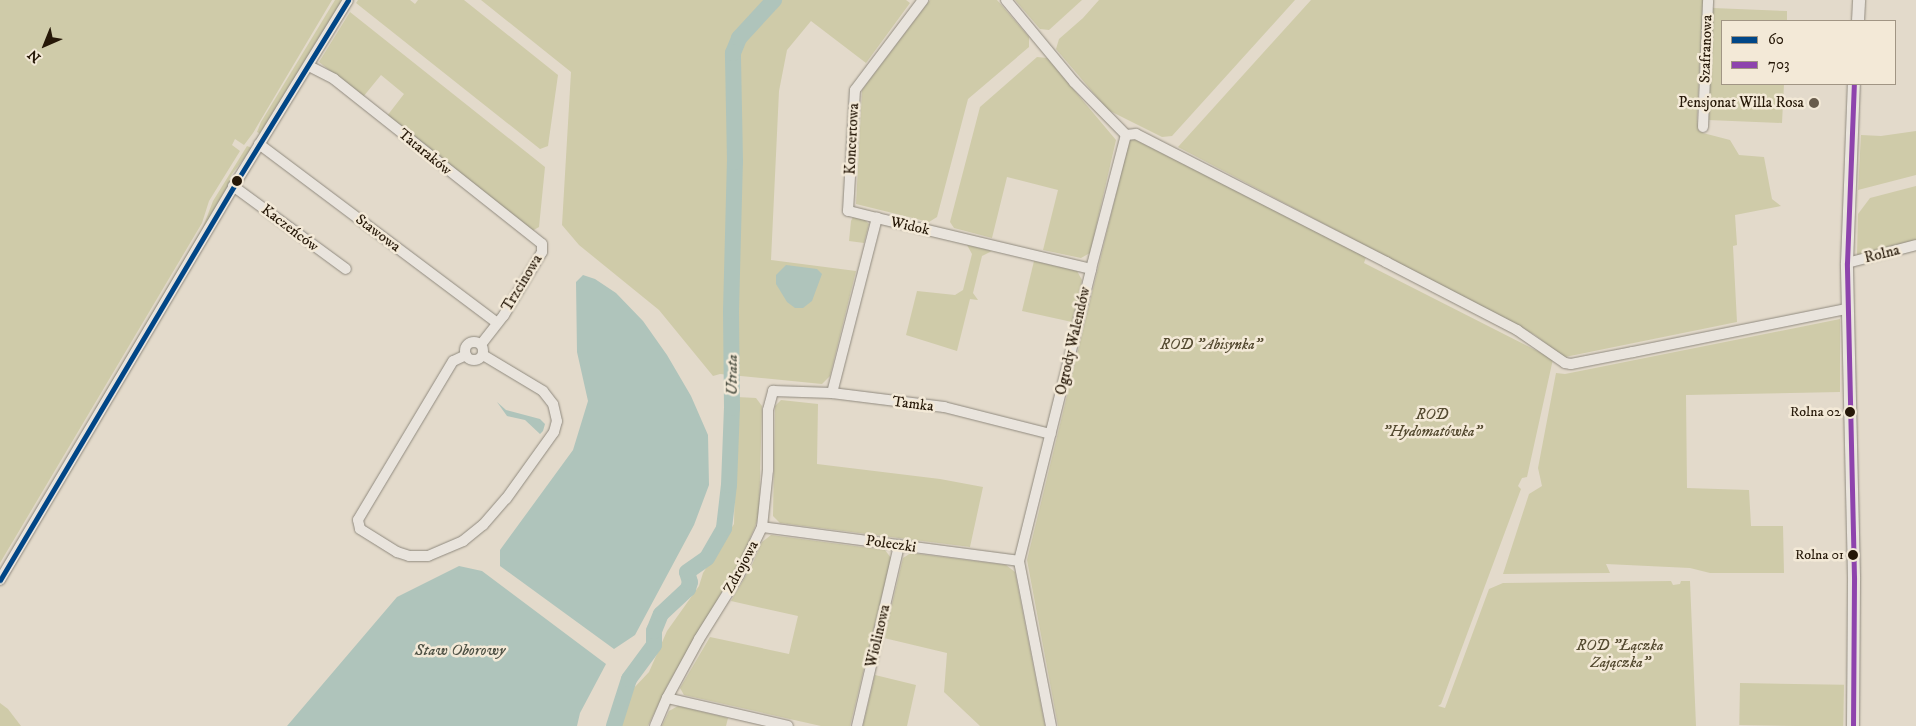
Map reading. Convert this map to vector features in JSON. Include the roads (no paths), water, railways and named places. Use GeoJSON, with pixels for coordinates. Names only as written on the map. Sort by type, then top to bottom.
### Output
{"type":"FeatureCollection","features":[{"type":"Feature","properties":{"kind":"street"},"geometry":{"type":"LineString","coordinates":[[0,580],[233,186],[309,66],[348,0]]}},
{"type":"Feature","properties":{"kind":"street","name":"Koncertowa"},"geometry":{"type":"LineString","coordinates":[[877,218],[848,211],[855,90],[923,0]]}},
{"type":"Feature","properties":{"kind":"street"},"geometry":{"type":"LineString","coordinates":[[1006,0],[1074,82],[1126,135],[1136,134],[1386,262],[1517,330],[1571,364],[1847,309]]}},
{"type":"Feature","properties":{"kind":"street","name":"Szafranowa"},"geometry":{"type":"LineString","coordinates":[[1703,127],[1708,0]]}},
{"type":"Feature","properties":{"kind":"street"},"geometry":{"type":"LineString","coordinates":[[1858,20],[1859,0]]}},
{"type":"Feature","properties":{"kind":"street","name":"Tataraków"},"geometry":{"type":"LineString","coordinates":[[309,66],[334,79],[540,241]]}},
{"type":"Feature","properties":{"kind":"street","name":"Rolna"},"geometry":{"type":"LineString","coordinates":[[1853,726],[1854,576],[1847,263],[1854,85]]}},
{"type":"Feature","properties":{"kind":"street","name":"Ogrody Walendów"},"geometry":{"type":"LineString","coordinates":[[1051,726],[1019,561],[1126,135]]}},
{"type":"Feature","properties":{"kind":"street","name":"Stawowa"},"geometry":{"type":"LineString","coordinates":[[259,144],[497,323]]}},
{"type":"Feature","properties":{"kind":"street","name":"Kaczeńców"},"geometry":{"type":"LineString","coordinates":[[233,186],[346,269]]}},
{"type":"Feature","properties":{"kind":"street","name":"Widok"},"geometry":{"type":"LineString","coordinates":[[832,393],[877,218],[1091,269]]}},
{"type":"Feature","properties":{"kind":"street","name":"Trzcinowa"},"geometry":{"type":"LineString","coordinates":[[482,350],[542,252],[540,241]]}},
{"type":"Feature","properties":{"kind":"street","name":"Rolna"},"geometry":{"type":"LineString","coordinates":[[1847,263],[1916,245]]}},
{"type":"Feature","properties":{"kind":"street","name":"Trzcinowa"},"geometry":{"type":"LineString","coordinates":[[470,343],[482,350],[543,391],[553,404],[557,421],[554,432],[506,499],[482,525],[463,541],[428,556],[408,556],[397,552],[360,528],[358,520],[452,361],[466,355],[465,350],[470,343]]}},
{"type":"Feature","properties":{"kind":"street","name":"Tamka"},"geometry":{"type":"LineString","coordinates":[[773,392],[832,393],[944,408],[1051,434]]}},
{"type":"Feature","properties":{"kind":"street","name":"Zdrojowa"},"geometry":{"type":"LineString","coordinates":[[655,726],[667,698],[699,639],[739,575],[762,527],[768,470],[768,410],[773,392]]}},
{"type":"Feature","properties":{"kind":"street","name":"Poleczki"},"geometry":{"type":"LineString","coordinates":[[762,527],[1019,561]]}},
{"type":"Feature","properties":{"kind":"street","name":"Wiolinowa"},"geometry":{"type":"LineString","coordinates":[[857,726],[900,545]]}},
{"type":"Feature","properties":{"kind":"street"},"geometry":{"type":"LineString","coordinates":[[667,698],[788,726]]}},
{"type":"Feature","properties":{"kind":"water"},"geometry":{"type":"Polygon","coordinates":[[[786,265],[817,269],[822,274],[812,301],[803,308],[795,308],[787,302],[776,284],[776,275],[786,265]]]}},
{"type":"Feature","properties":{"kind":"water"},"geometry":{"type":"Polygon","coordinates":[[[583,275],[595,279],[616,293],[643,321],[667,355],[691,396],[708,435],[709,485],[694,525],[635,635],[614,649],[500,566],[500,550],[573,450],[588,401],[577,352],[576,282],[583,275]]]}},
{"type":"Feature","properties":{"kind":"water"},"geometry":{"type":"Polygon","coordinates":[[[497,402],[506,410],[540,419],[545,424],[543,431],[540,434],[525,420],[507,416],[497,402]]]}},
{"type":"Feature","properties":{"kind":"water","name":"Staw Oborowy"},"geometry":{"type":"Polygon","coordinates":[[[459,566],[482,571],[606,664],[580,713],[577,726],[287,726],[397,597],[459,566]]]}},
{"type":"Feature","properties":{"kind":"waterway","name":"Utrata"},"geometry":{"type":"LineString","coordinates":[[614,726],[629,679],[654,645],[654,631],[661,614],[688,589],[690,582],[687,572],[707,558],[724,528],[729,485],[732,408],[731,311],[735,162],[733,53],[739,38],[774,0]]}},
{"type":"Feature","properties":{"kind":"place","name":"Pensjonat Willa Rosa"},"geometry":{"type":"Point","coordinates":[1814,103]}},
{"type":"Feature","properties":{"kind":"place","name":"Rolna 02"},"geometry":{"type":"Point","coordinates":[1850,412]}},
{"type":"Feature","properties":{"kind":"place","name":"Rolna 01"},"geometry":{"type":"Point","coordinates":[1853,555]}},
{"type":"Feature","properties":{"kind":"park label","name":"ROD \"Abisynka\""},"geometry":{"type":"Point","coordinates":[1211,345]}},
{"type":"Feature","properties":{"kind":"park label","name":"ROD \"Hydomatówka\""},"geometry":{"type":"Point","coordinates":[1432,422]}},
{"type":"Feature","properties":{"kind":"park label","name":"ROD \"Łączka Zajączka\""},"geometry":{"type":"Point","coordinates":[1620,654]}}]}
